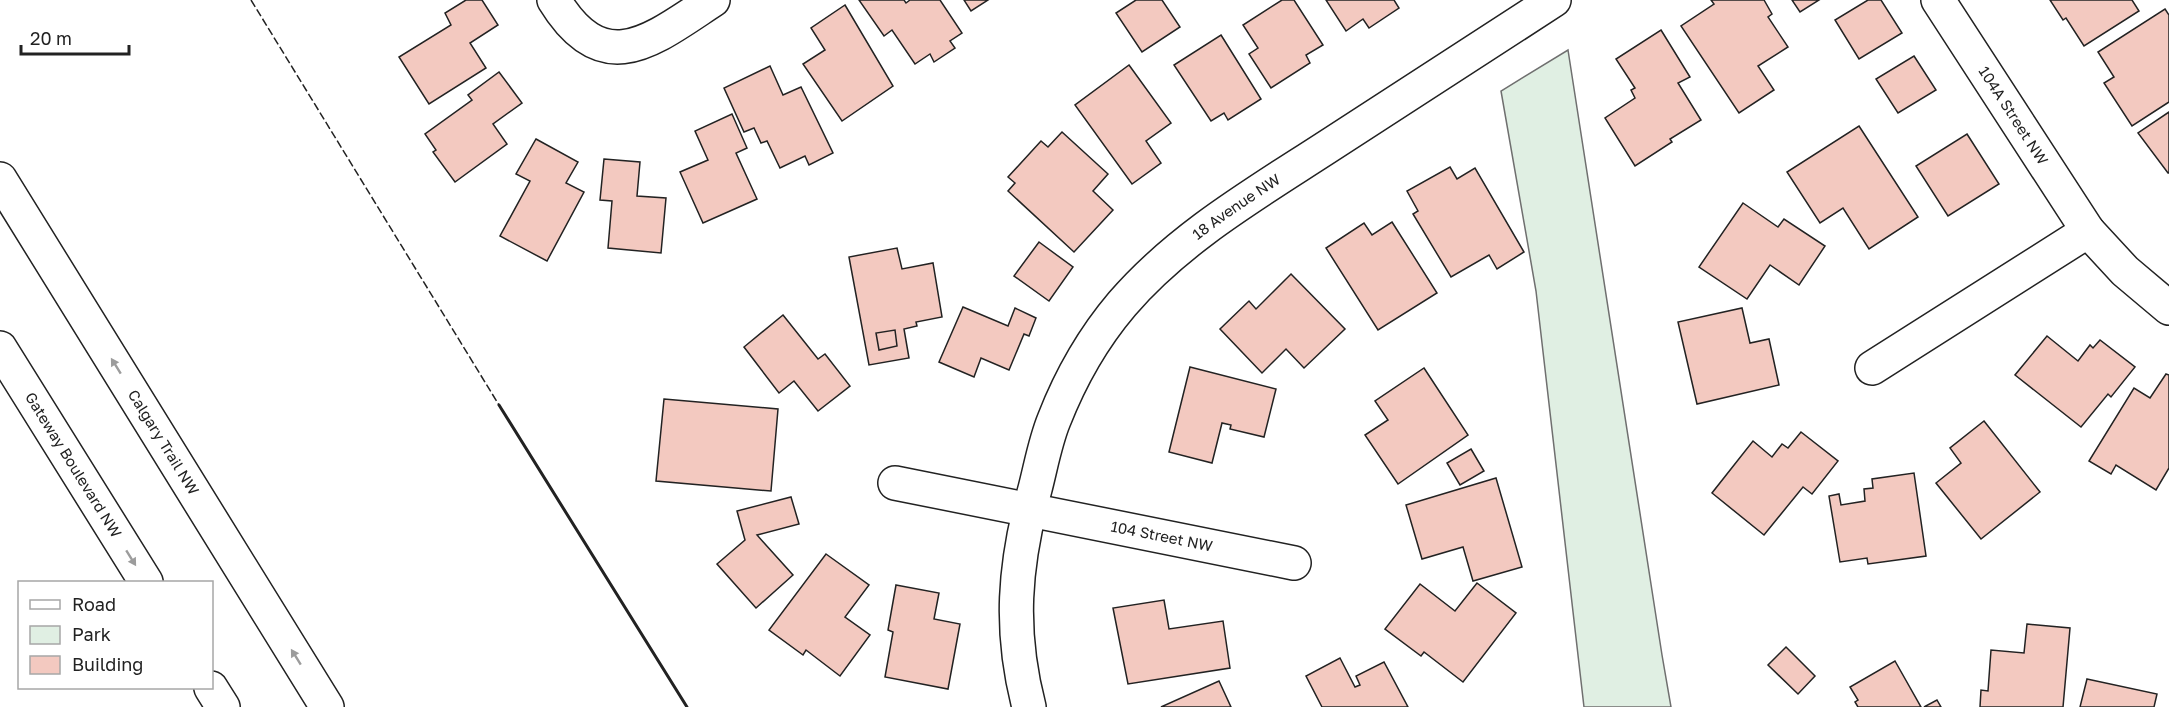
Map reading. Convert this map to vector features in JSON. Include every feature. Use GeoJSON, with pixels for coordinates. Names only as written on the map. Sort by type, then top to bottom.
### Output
{"type":"FeatureCollection","features":[{"type":"Feature","properties":{"kind":"main road"},"geometry":{"type":"LineString","coordinates":[[554,0],[575,28],[591,41],[605,47],[628,47],[651,38],[713,0]]}},
{"type":"Feature","properties":{"kind":"main road","name":"18 Avenue NW"},"geometry":{"type":"LineString","coordinates":[[1029,511],[1053,420],[1074,378],[1122,304],[1163,264],[1234,207],[1554,0]]}},
{"type":"Feature","properties":{"kind":"main road","name":"104A Street NW"},"geometry":{"type":"LineString","coordinates":[[1938,0],[2088,231],[2125,271],[2169,308]]}},
{"type":"Feature","properties":{"kind":"main road","name":"Calgary Trail NW"},"geometry":{"type":"LineString","coordinates":[[0,179],[327,707]]}},
{"type":"Feature","properties":{"kind":"main road"},"geometry":{"type":"LineString","coordinates":[[1872,368],[2088,231]]}},
{"type":"Feature","properties":{"kind":"main road","name":"Gateway Boulevard NW"},"geometry":{"type":"LineString","coordinates":[[0,348],[145,581]]}},
{"type":"Feature","properties":{"kind":"main road","name":"104 Street NW"},"geometry":{"type":"LineString","coordinates":[[895,483],[1294,563]]}},
{"type":"Feature","properties":{"kind":"main road"},"geometry":{"type":"LineString","coordinates":[[1029,511],[1017,572],[1014,615],[1018,656],[1029,707]]}},
{"type":"Feature","properties":{"kind":"main road"},"geometry":{"type":"LineString","coordinates":[[212,689],[224,707]]}},
{"type":"Feature","properties":{"kind":"green space"},"geometry":{"type":"Polygon","coordinates":[[[1568,50],[1671,707],[1584,707],[1536,291],[1501,91],[1568,50]]]}},
{"type":"Feature","properties":{"kind":"building"},"geometry":{"type":"Polygon","coordinates":[[[466,0],[482,0],[498,25],[470,43],[486,68],[429,104],[399,57],[451,25],[445,13],[466,0]]]}},
{"type":"Feature","properties":{"kind":"building"},"geometry":{"type":"Polygon","coordinates":[[[859,0],[904,0],[906,3],[910,0],[940,0],[962,33],[950,41],[955,48],[934,62],[930,54],[915,64],[892,30],[884,36],[859,0]]]}},
{"type":"Feature","properties":{"kind":"building"},"geometry":{"type":"Polygon","coordinates":[[[964,0],[988,0],[971,11],[964,0]]]}},
{"type":"Feature","properties":{"kind":"building"},"geometry":{"type":"Polygon","coordinates":[[[1136,0],[1162,0],[1180,27],[1142,52],[1116,13],[1136,0]]]}},
{"type":"Feature","properties":{"kind":"building"},"geometry":{"type":"Polygon","coordinates":[[[1282,0],[1294,0],[1323,45],[1306,55],[1310,63],[1271,88],[1249,54],[1258,48],[1243,25],[1282,0]]]}},
{"type":"Feature","properties":{"kind":"building"},"geometry":{"type":"Polygon","coordinates":[[[1326,0],[1394,0],[1399,8],[1369,28],[1363,19],[1346,31],[1326,0]]]}},
{"type":"Feature","properties":{"kind":"building"},"geometry":{"type":"Polygon","coordinates":[[[1711,0],[1764,0],[1772,14],[1768,17],[1788,47],[1758,66],[1774,90],[1739,113],[1681,26],[1714,4],[1711,0]]]}},
{"type":"Feature","properties":{"kind":"building"},"geometry":{"type":"Polygon","coordinates":[[[1792,0],[1819,0],[1800,12],[1792,0]]]}},
{"type":"Feature","properties":{"kind":"building"},"geometry":{"type":"Polygon","coordinates":[[[1868,0],[1881,0],[1902,33],[1859,59],[1835,20],[1868,0]]]}},
{"type":"Feature","properties":{"kind":"building"},"geometry":{"type":"Polygon","coordinates":[[[2050,0],[2132,0],[2139,11],[2084,46],[2066,18],[2063,20],[2050,0]]]}},
{"type":"Feature","properties":{"kind":"building"},"geometry":{"type":"Polygon","coordinates":[[[845,5],[893,86],[842,121],[803,64],[825,50],[811,28],[845,5]]]}},
{"type":"Feature","properties":{"kind":"building"},"geometry":{"type":"Polygon","coordinates":[[[2165,9],[2169,15],[2169,102],[2132,126],[2104,83],[2114,77],[2098,52],[2165,9]]]}},
{"type":"Feature","properties":{"kind":"building"},"geometry":{"type":"Polygon","coordinates":[[[1661,30],[1690,77],[1678,83],[1701,120],[1670,139],[1672,142],[1635,166],[1605,118],[1635,98],[1631,90],[1635,88],[1616,59],[1661,30]]]}},
{"type":"Feature","properties":{"kind":"building"},"geometry":{"type":"Polygon","coordinates":[[[1221,35],[1261,99],[1228,120],[1224,113],[1211,121],[1174,65],[1221,35]]]}},
{"type":"Feature","properties":{"kind":"building"},"geometry":{"type":"Polygon","coordinates":[[[1914,56],[1936,90],[1898,113],[1876,79],[1914,56]]]}},
{"type":"Feature","properties":{"kind":"building"},"geometry":{"type":"Polygon","coordinates":[[[1129,65],[1171,123],[1146,141],[1161,163],[1132,184],[1075,105],[1129,65]]]}},
{"type":"Feature","properties":{"kind":"building"},"geometry":{"type":"Polygon","coordinates":[[[770,66],[783,95],[801,87],[833,153],[809,165],[805,156],[780,168],[767,141],[761,143],[754,128],[744,132],[724,88],[770,66]]]}},
{"type":"Feature","properties":{"kind":"building"},"geometry":{"type":"Polygon","coordinates":[[[499,72],[522,103],[493,124],[507,144],[455,182],[433,152],[436,150],[425,134],[472,100],[468,95],[499,72]]]}},
{"type":"Feature","properties":{"kind":"building"},"geometry":{"type":"Polygon","coordinates":[[[2169,112],[2169,173],[2168,173],[2138,133],[2169,112]]]}},
{"type":"Feature","properties":{"kind":"building"},"geometry":{"type":"Polygon","coordinates":[[[732,114],[747,148],[736,153],[757,199],[703,223],[680,172],[708,160],[695,131],[732,114]]]}},
{"type":"Feature","properties":{"kind":"building"},"geometry":{"type":"Polygon","coordinates":[[[1859,126],[1918,217],[1869,249],[1843,208],[1820,223],[1787,172],[1859,126]]]}},
{"type":"Feature","properties":{"kind":"building"},"geometry":{"type":"Polygon","coordinates":[[[1062,132],[1108,174],[1093,191],[1113,210],[1074,252],[1008,191],[1015,183],[1008,177],[1041,141],[1048,147],[1062,132]]]}},
{"type":"Feature","properties":{"kind":"building"},"geometry":{"type":"Polygon","coordinates":[[[1967,134],[1999,184],[1948,216],[1916,166],[1967,134]]]}},
{"type":"Feature","properties":{"kind":"building"},"geometry":{"type":"Polygon","coordinates":[[[536,139],[578,162],[566,183],[584,192],[547,261],[500,236],[530,181],[516,174],[536,139]]]}},
{"type":"Feature","properties":{"kind":"building"},"geometry":{"type":"Polygon","coordinates":[[[604,159],[640,162],[637,196],[666,198],[661,253],[608,248],[612,201],[600,200],[604,159]]]}},
{"type":"Feature","properties":{"kind":"building"},"geometry":{"type":"Polygon","coordinates":[[[1450,167],[1457,179],[1475,168],[1524,252],[1497,269],[1489,255],[1451,277],[1413,214],[1418,211],[1407,191],[1450,167]]]}},
{"type":"Feature","properties":{"kind":"building"},"geometry":{"type":"Polygon","coordinates":[[[1743,203],[1778,227],[1784,219],[1825,246],[1799,285],[1770,265],[1747,299],[1699,267],[1743,203]]]}},
{"type":"Feature","properties":{"kind":"building"},"geometry":{"type":"Polygon","coordinates":[[[1392,222],[1437,293],[1378,330],[1326,248],[1364,223],[1372,235],[1392,222]]]}},
{"type":"Feature","properties":{"kind":"building"},"geometry":{"type":"Polygon","coordinates":[[[1039,242],[1073,267],[1049,301],[1014,276],[1039,242]]]}},
{"type":"Feature","properties":{"kind":"building"},"geometry":{"type":"Polygon","coordinates":[[[897,248],[902,269],[933,263],[942,317],[916,322],[917,326],[904,329],[909,358],[869,365],[849,257],[897,248]]]}},
{"type":"Feature","properties":{"kind":"building"},"geometry":{"type":"Polygon","coordinates":[[[1291,274],[1345,329],[1304,368],[1286,349],[1262,373],[1220,329],[1249,301],[1256,309],[1291,274]]]}},
{"type":"Feature","properties":{"kind":"building"},"geometry":{"type":"Polygon","coordinates":[[[963,307],[1008,326],[1015,308],[1036,318],[1029,336],[1024,334],[1009,370],[981,358],[974,377],[939,362],[963,307]]]}},
{"type":"Feature","properties":{"kind":"building"},"geometry":{"type":"Polygon","coordinates":[[[1742,308],[1750,343],[1769,339],[1779,385],[1697,404],[1678,322],[1742,308]]]}},
{"type":"Feature","properties":{"kind":"building"},"geometry":{"type":"Polygon","coordinates":[[[783,315],[818,359],[825,354],[850,386],[818,411],[794,381],[779,393],[744,347],[783,315]]]}},
{"type":"Feature","properties":{"kind":"building"},"geometry":{"type":"Polygon","coordinates":[[[895,330],[897,346],[879,350],[876,333],[895,330]]]}},
{"type":"Feature","properties":{"kind":"building"},"geometry":{"type":"Polygon","coordinates":[[[2047,336],[2078,361],[2090,345],[2093,348],[2100,340],[2135,367],[2111,397],[2108,394],[2081,427],[2015,375],[2047,336]]]}},
{"type":"Feature","properties":{"kind":"building"},"geometry":{"type":"Polygon","coordinates":[[[1190,367],[1276,389],[1264,437],[1230,429],[1231,425],[1222,423],[1212,463],[1169,452],[1190,367]]]}},
{"type":"Feature","properties":{"kind":"building"},"geometry":{"type":"Polygon","coordinates":[[[1424,368],[1468,435],[1398,484],[1365,435],[1388,420],[1375,401],[1424,368]]]}},
{"type":"Feature","properties":{"kind":"building"},"geometry":{"type":"Polygon","coordinates":[[[2166,374],[2169,375],[2169,468],[2156,490],[2116,465],[2111,474],[2089,461],[2134,388],[2150,398],[2166,374]]]}},
{"type":"Feature","properties":{"kind":"building"},"geometry":{"type":"Polygon","coordinates":[[[664,399],[778,409],[771,491],[656,481],[664,399]]]}},
{"type":"Feature","properties":{"kind":"building"},"geometry":{"type":"Polygon","coordinates":[[[1984,421],[2040,492],[1981,539],[1936,483],[1961,463],[1950,448],[1984,421]]]}},
{"type":"Feature","properties":{"kind":"building"},"geometry":{"type":"Polygon","coordinates":[[[1801,432],[1838,461],[1812,494],[1803,487],[1764,535],[1712,493],[1753,441],[1772,457],[1782,444],[1788,448],[1801,432]]]}},
{"type":"Feature","properties":{"kind":"building"},"geometry":{"type":"Polygon","coordinates":[[[1471,449],[1484,471],[1460,485],[1447,463],[1471,449]]]}},
{"type":"Feature","properties":{"kind":"building"},"geometry":{"type":"Polygon","coordinates":[[[1914,473],[1926,556],[1868,564],[1867,558],[1840,562],[1829,496],[1839,494],[1841,505],[1865,501],[1864,489],[1873,488],[1872,479],[1914,473]]]}},
{"type":"Feature","properties":{"kind":"building"},"geometry":{"type":"Polygon","coordinates":[[[1496,478],[1522,567],[1473,581],[1463,547],[1422,559],[1406,505],[1496,478]]]}},
{"type":"Feature","properties":{"kind":"building"},"geometry":{"type":"Polygon","coordinates":[[[791,497],[799,524],[757,535],[793,575],[756,608],[717,564],[745,540],[737,511],[791,497]]]}},
{"type":"Feature","properties":{"kind":"building"},"geometry":{"type":"Polygon","coordinates":[[[826,554],[869,585],[845,617],[870,635],[840,676],[806,650],[803,655],[769,630],[826,554]]]}},
{"type":"Feature","properties":{"kind":"building"},"geometry":{"type":"Polygon","coordinates":[[[1477,583],[1516,613],[1463,682],[1424,652],[1421,656],[1385,629],[1420,584],[1455,611],[1477,583]]]}},
{"type":"Feature","properties":{"kind":"building"},"geometry":{"type":"Polygon","coordinates":[[[896,585],[939,593],[934,619],[960,624],[948,689],[885,677],[893,632],[888,630],[896,585]]]}},
{"type":"Feature","properties":{"kind":"building"},"geometry":{"type":"Polygon","coordinates":[[[1164,600],[1169,629],[1223,621],[1230,668],[1128,684],[1113,608],[1164,600]]]}},
{"type":"Feature","properties":{"kind":"building"},"geometry":{"type":"Polygon","coordinates":[[[2027,624],[2070,628],[2063,707],[1980,707],[1981,690],[1988,691],[1991,650],[2024,653],[2027,624]]]}},
{"type":"Feature","properties":{"kind":"building"},"geometry":{"type":"Polygon","coordinates":[[[1786,647],[1815,676],[1798,694],[1768,665],[1786,647]]]}},
{"type":"Feature","properties":{"kind":"building"},"geometry":{"type":"Polygon","coordinates":[[[1340,658],[1355,687],[1360,685],[1356,676],[1384,662],[1408,707],[1322,707],[1306,676],[1340,658]]]}},
{"type":"Feature","properties":{"kind":"building"},"geometry":{"type":"Polygon","coordinates":[[[1895,661],[1921,707],[1858,707],[1855,702],[1858,700],[1850,687],[1895,661]]]}},
{"type":"Feature","properties":{"kind":"building"},"geometry":{"type":"Polygon","coordinates":[[[2087,679],[2157,694],[2154,707],[2080,707],[2087,679]]]}},
{"type":"Feature","properties":{"kind":"building"},"geometry":{"type":"Polygon","coordinates":[[[1219,681],[1231,707],[1161,707],[1219,681]]]}},
{"type":"Feature","properties":{"kind":"building"},"geometry":{"type":"Polygon","coordinates":[[[1937,700],[1941,707],[1924,707],[1937,700]]]}},
{"type":"Feature","properties":{"kind":"fence"},"geometry":{"type":"LineString","coordinates":[[251,0],[499,405]]}},
{"type":"Feature","properties":{"kind":"wall"},"geometry":{"type":"LineString","coordinates":[[499,405],[687,707]]}}]}
